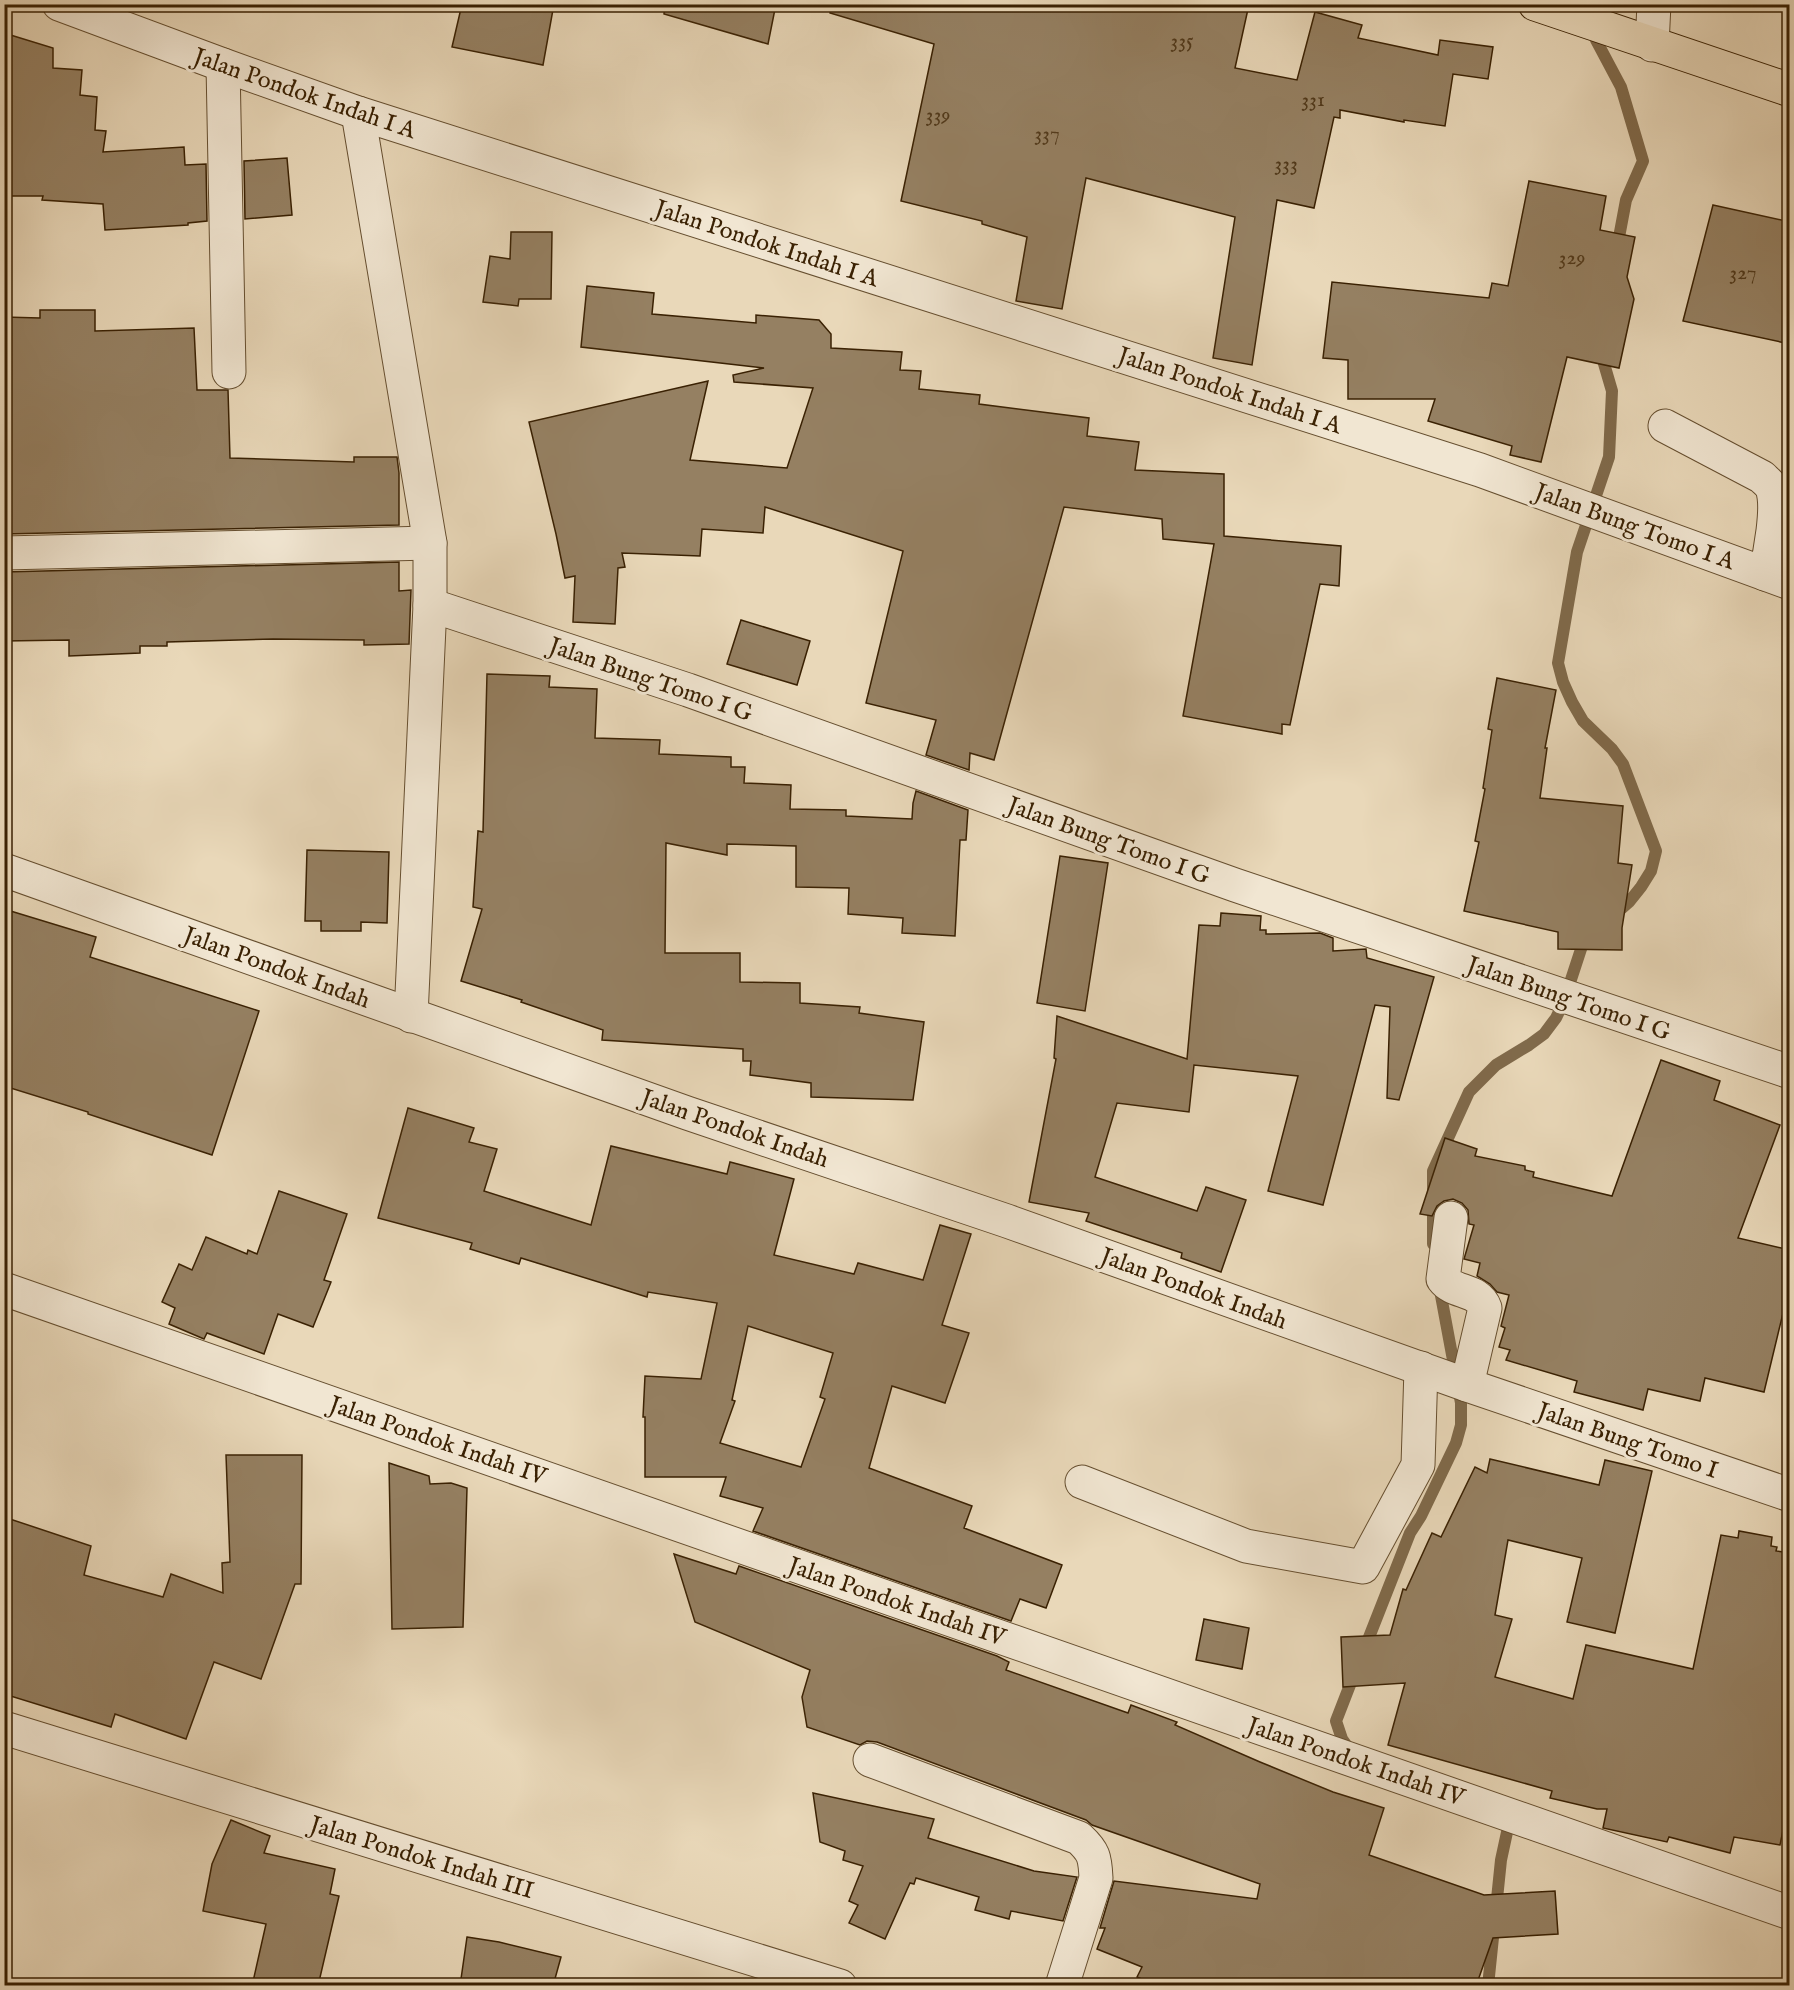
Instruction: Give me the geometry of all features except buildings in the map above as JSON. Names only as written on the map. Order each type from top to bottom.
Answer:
[{"type":"highway","points":[[1535,4],[1790,90]]},
{"type":"street","name":"Jalan Pondok Indah I A","points":[[59,4],[358,112],[1480,470]]},
{"type":"street","points":[[1652,45],[1654,4]]},
{"type":"street","points":[[223,65],[229,372]]},
{"type":"street","points":[[358,112],[430,543],[430,605],[411,1016]]},
{"type":"street","points":[[1665,426],[1762,477],[1772,486],[1772,547],[1777,578]]},
{"type":"street","name":"Jalan Bung Tomo I A","points":[[1480,470],[1777,578]]},
{"type":"street","points":[[4,553],[430,543]]},
{"type":"street","name":"Jalan Bung Tomo I G","points":[[430,605],[688,690],[1235,885],[1790,1072]]},
{"type":"street","name":"Jalan Pondok Indah","points":[[4,870],[411,1016],[687,1113],[1018,1225],[1467,1385]]},
{"type":"street","points":[[1451,1218],[1443,1279],[1450,1286],[1478,1297],[1485,1308],[1467,1385]]},
{"type":"street","name":"Jalan Pondok Indah IV","points":[[4,1289],[1790,1913]]},
{"type":"street","points":[[1082,1482],[1246,1546],[1363,1568],[1418,1465],[1421,1368]]},
{"type":"street","name":"Jalan Bung Tomo I","points":[[1467,1385],[1790,1495]]},
{"type":"street","name":"Jalan Pondok Indah III","points":[[4,1728],[840,1986]]},
{"type":"street","points":[[870,1760],[1079,1838],[1092,1850],[1096,1878],[1062,1986]]},
{"type":"waterway","points":[[1591,4],[1596,40],[1621,87],[1643,161],[1626,200],[1617,248]]},
{"type":"waterway","points":[[1600,350],[1612,391],[1609,457],[1577,552],[1558,663],[1563,682],[1583,721],[1612,749],[1623,764],[1656,851],[1651,871],[1641,887],[1613,916]]},
{"type":"waterway","points":[[1433,1244],[1433,1171],[1469,1092],[1496,1065],[1544,1034],[1556,1018],[1564,1001],[1583,943],[1589,937]]},
{"type":"waterway","points":[[1364,1650],[1410,1533],[1421,1516],[1456,1443],[1461,1425],[1461,1403],[1439,1285]]},
{"type":"waterway","points":[[1351,1752],[1342,1739],[1336,1721],[1355,1672]]},
{"type":"waterway","points":[[1488,1986],[1501,1860],[1509,1823],[1506,1818]]}]
